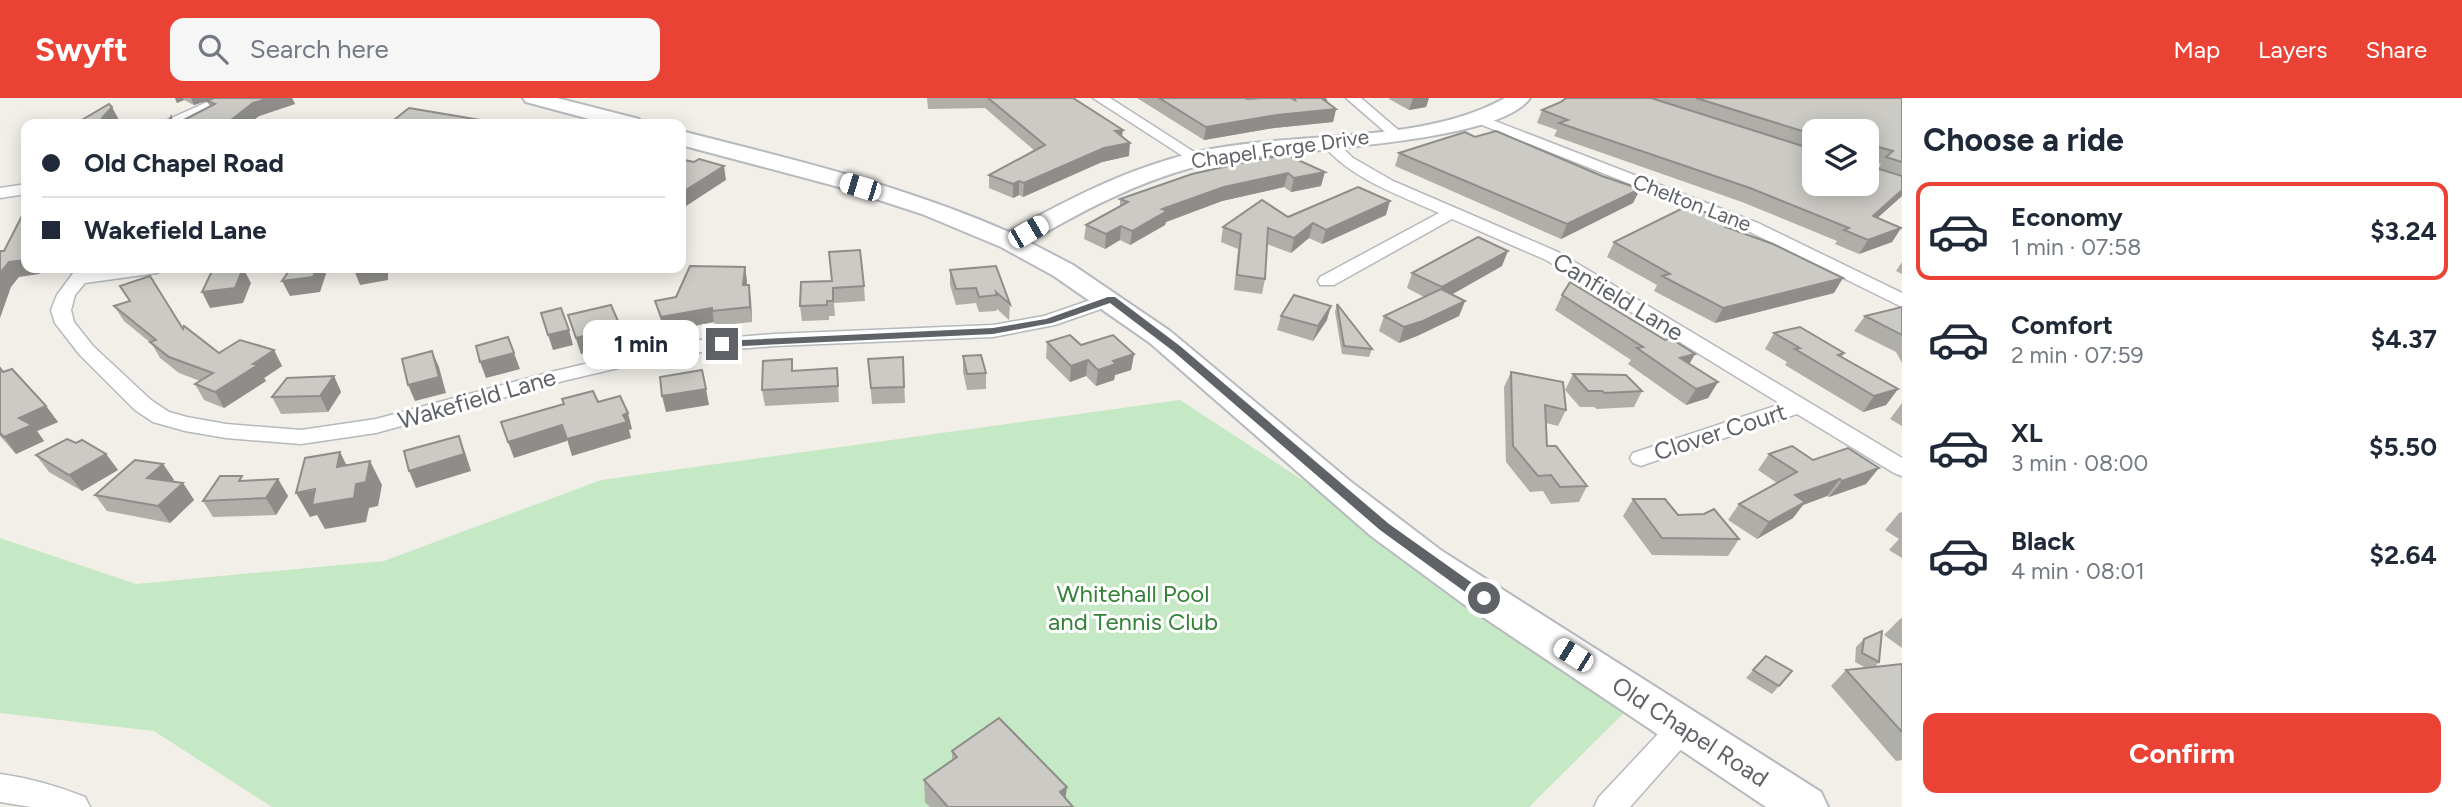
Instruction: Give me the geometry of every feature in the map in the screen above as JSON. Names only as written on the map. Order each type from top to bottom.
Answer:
[{"type":"street","points":[[178,119],[240,98]]},
{"type":"street","points":[[533,98],[612,119]]},
{"type":"street","points":[[1100,98],[1197,159]]},
{"type":"street","points":[[1353,98],[1396,134]]},
{"type":"street","name":"Chapel Forge Drive","points":[[1011,242],[1114,186],[1197,159],[1396,134],[1477,118],[1510,105],[1520,98]]},
{"type":"street","name":"Chelton Lane","points":[[1477,118],[1573,159],[1778,237],[1902,301]]},
{"type":"street","name":"Canfield Lane","points":[[1327,141],[1340,155],[1371,176],[1552,256],[1902,468]]},
{"type":"street","name":"Old Chapel Road","points":[[686,143],[886,194],[953,217],[1011,242],[1111,299],[1164,338],[1338,489],[1412,548],[1805,807]]},
{"type":"street","points":[[0,193],[21,190]]},
{"type":"street","points":[[1327,281],[1451,212]]},
{"type":"street","name":"Wakefield Lane","points":[[82,273],[66,295],[61,310],[65,323],[86,350],[143,405],[162,417],[185,424],[226,431],[301,437],[376,426],[558,376],[678,348],[774,340],[993,331],[1048,321],[1111,299]]},
{"type":"street","name":"Clover Court","points":[[1641,458],[1799,406]]},
{"type":"street","points":[[1610,807],[1682,728]]},
{"type":"street","points":[[0,788],[28,792],[74,807]]},
{"type":"green space","name":"Whitehall Pool and Tennis Club","points":[[1180,400],[1638,699],[1529,807],[272,807],[154,731],[0,713],[0,538],[136,584],[384,561],[601,480]]},
{"type":"building","points":[[214,98],[269,98],[253,103],[232,119],[186,119],[215,104],[207,101]]},
{"type":"building","points":[[988,98],[1073,98],[1123,130],[1115,131],[1130,143],[1104,148],[1024,183],[1019,181],[1013,184],[989,175],[1045,145]]},
{"type":"building","points":[[1159,98],[1325,98],[1324,100],[1336,109],[1277,115],[1206,127]]},
{"type":"building","points":[[1566,98],[1651,98],[1802,146],[1802,196],[1879,196],[1879,169],[1902,176],[1902,190],[1873,216],[1901,228],[1868,240],[1844,230],[1849,228],[1750,188],[1559,123],[1568,120],[1542,110]]},
{"type":"building","points":[[1696,98],[1902,98],[1902,162],[1886,157],[1893,151],[1879,147],[1879,119],[1802,119],[1802,131]]},
{"type":"building","points":[[109,104],[112,107],[101,119],[84,119]]},
{"type":"building","points":[[409,108],[474,119],[395,119]]},
{"type":"building","points":[[1496,131],[1602,176],[1640,189],[1567,224],[1399,153],[1465,132],[1475,137]]},
{"type":"building","points":[[1287,155],[1325,172],[1294,178],[1288,173],[1224,187],[1162,209],[1167,211],[1132,231],[1121,226],[1106,234],[1086,225],[1128,202],[1120,199],[1192,174]]},
{"type":"building","points":[[699,159],[724,166],[686,190],[686,160],[694,162]]},
{"type":"building","points":[[1358,187],[1390,201],[1326,230],[1313,223],[1294,238],[1268,228],[1265,279],[1237,275],[1241,234],[1223,227],[1262,200],[1288,217]]},
{"type":"building","points":[[1687,206],[1735,222],[1726,227],[1773,244],[1843,278],[1723,308],[1662,276],[1670,274],[1614,242]]},
{"type":"building","points":[[21,218],[21,261],[9,262],[0,273],[0,251],[4,251]]},
{"type":"building","points":[[1478,237],[1508,251],[1442,287],[1412,273]]},
{"type":"building","points":[[860,250],[864,286],[833,288],[833,301],[827,301],[827,305],[800,306],[801,282],[832,281],[829,252]]},
{"type":"building","points":[[690,266],[745,267],[743,285],[749,285],[750,307],[712,311],[712,308],[661,317],[655,301],[676,297]]},
{"type":"building","points":[[996,266],[1010,304],[996,292],[997,295],[979,297],[976,288],[956,289],[950,270]]},
{"type":"building","points":[[211,273],[241,273],[235,288],[202,292]]},
{"type":"building","points":[[288,273],[315,273],[313,277],[282,281]]},
{"type":"building","points":[[150,276],[183,329],[184,326],[219,353],[240,340],[274,350],[253,364],[258,365],[215,392],[195,384],[213,373],[169,357],[150,342],[156,340],[114,306],[130,301],[120,286]]},
{"type":"building","points":[[1570,282],[1665,340],[1670,338],[1695,354],[1680,358],[1718,382],[1696,389],[1637,348],[1643,347],[1562,295]]},
{"type":"building","points":[[1441,289],[1465,301],[1404,327],[1384,316]]},
{"type":"building","points":[[1294,295],[1331,306],[1318,326],[1281,316]]},
{"type":"building","points":[[1337,304],[1372,349],[1344,346]]},
{"type":"building","points":[[611,305],[618,321],[600,325],[603,331],[576,338],[568,315]]},
{"type":"building","points":[[1902,307],[1902,335],[1865,316]]},
{"type":"building","points":[[561,308],[569,330],[548,335],[541,313]]},
{"type":"building","points":[[1800,327],[1844,353],[1838,355],[1898,389],[1874,396],[1795,349],[1800,348],[1774,333]]},
{"type":"building","points":[[1070,335],[1081,345],[1113,335],[1134,354],[1113,361],[1116,364],[1098,370],[1088,360],[1071,366],[1047,342]]},
{"type":"building","points":[[508,337],[514,353],[480,362],[476,346]]},
{"type":"building","points":[[432,351],[439,377],[408,385],[402,359]]},
{"type":"building","points":[[981,355],[986,373],[967,374],[963,356]]},
{"type":"building","points":[[903,357],[904,387],[871,388],[868,359]]},
{"type":"building","points":[[792,359],[792,371],[837,368],[838,386],[762,390],[763,361]]},
{"type":"building","points":[[0,368],[3,372],[12,369],[46,406],[19,418],[32,425],[4,437],[0,433]]},
{"type":"building","points":[[702,370],[706,389],[662,396],[660,377]]},
{"type":"building","points":[[1511,372],[1563,382],[1566,410],[1545,405],[1547,446],[1556,446],[1587,486],[1560,487],[1551,475],[1538,476],[1513,446]]},
{"type":"building","points":[[1573,374],[1626,375],[1642,391],[1588,391]]},
{"type":"building","points":[[334,376],[320,396],[272,397],[287,378]]},
{"type":"building","points":[[593,391],[598,402],[620,396],[628,413],[623,415],[627,422],[567,439],[562,425],[508,442],[501,422],[564,404],[562,399]]},
{"type":"building","points":[[459,436],[464,454],[409,471],[404,451]]},
{"type":"building","points":[[67,439],[76,443],[82,440],[106,454],[69,475],[36,455]]},
{"type":"building","points":[[1792,446],[1813,460],[1848,448],[1879,468],[1795,495],[1805,502],[1769,522],[1739,504],[1797,472],[1769,454]]},
{"type":"building","points":[[340,452],[337,467],[370,461],[366,482],[356,484],[354,498],[312,505],[315,489],[296,493],[305,458]]},
{"type":"building","points":[[135,460],[163,464],[147,478],[183,483],[158,506],[95,495]]},
{"type":"building","points":[[220,476],[242,476],[239,481],[278,479],[266,498],[203,501]]},
{"type":"building","points":[[1633,499],[1665,499],[1678,515],[1704,514],[1714,509],[1739,539],[1662,538]]},
{"type":"building","points":[[1882,631],[1879,662],[1862,653],[1864,639]]},
{"type":"building","points":[[1766,656],[1792,671],[1779,686],[1753,670]]},
{"type":"building","points":[[1902,664],[1902,732],[1846,670]]},
{"type":"building","points":[[999,718],[1067,787],[1060,792],[1073,807],[948,807],[924,780],[957,757],[952,751]]},
{"type":"route","points":[[722,344],[993,331],[1048,321],[1111,299],[1177,348],[1384,527],[1484,598]]}]
